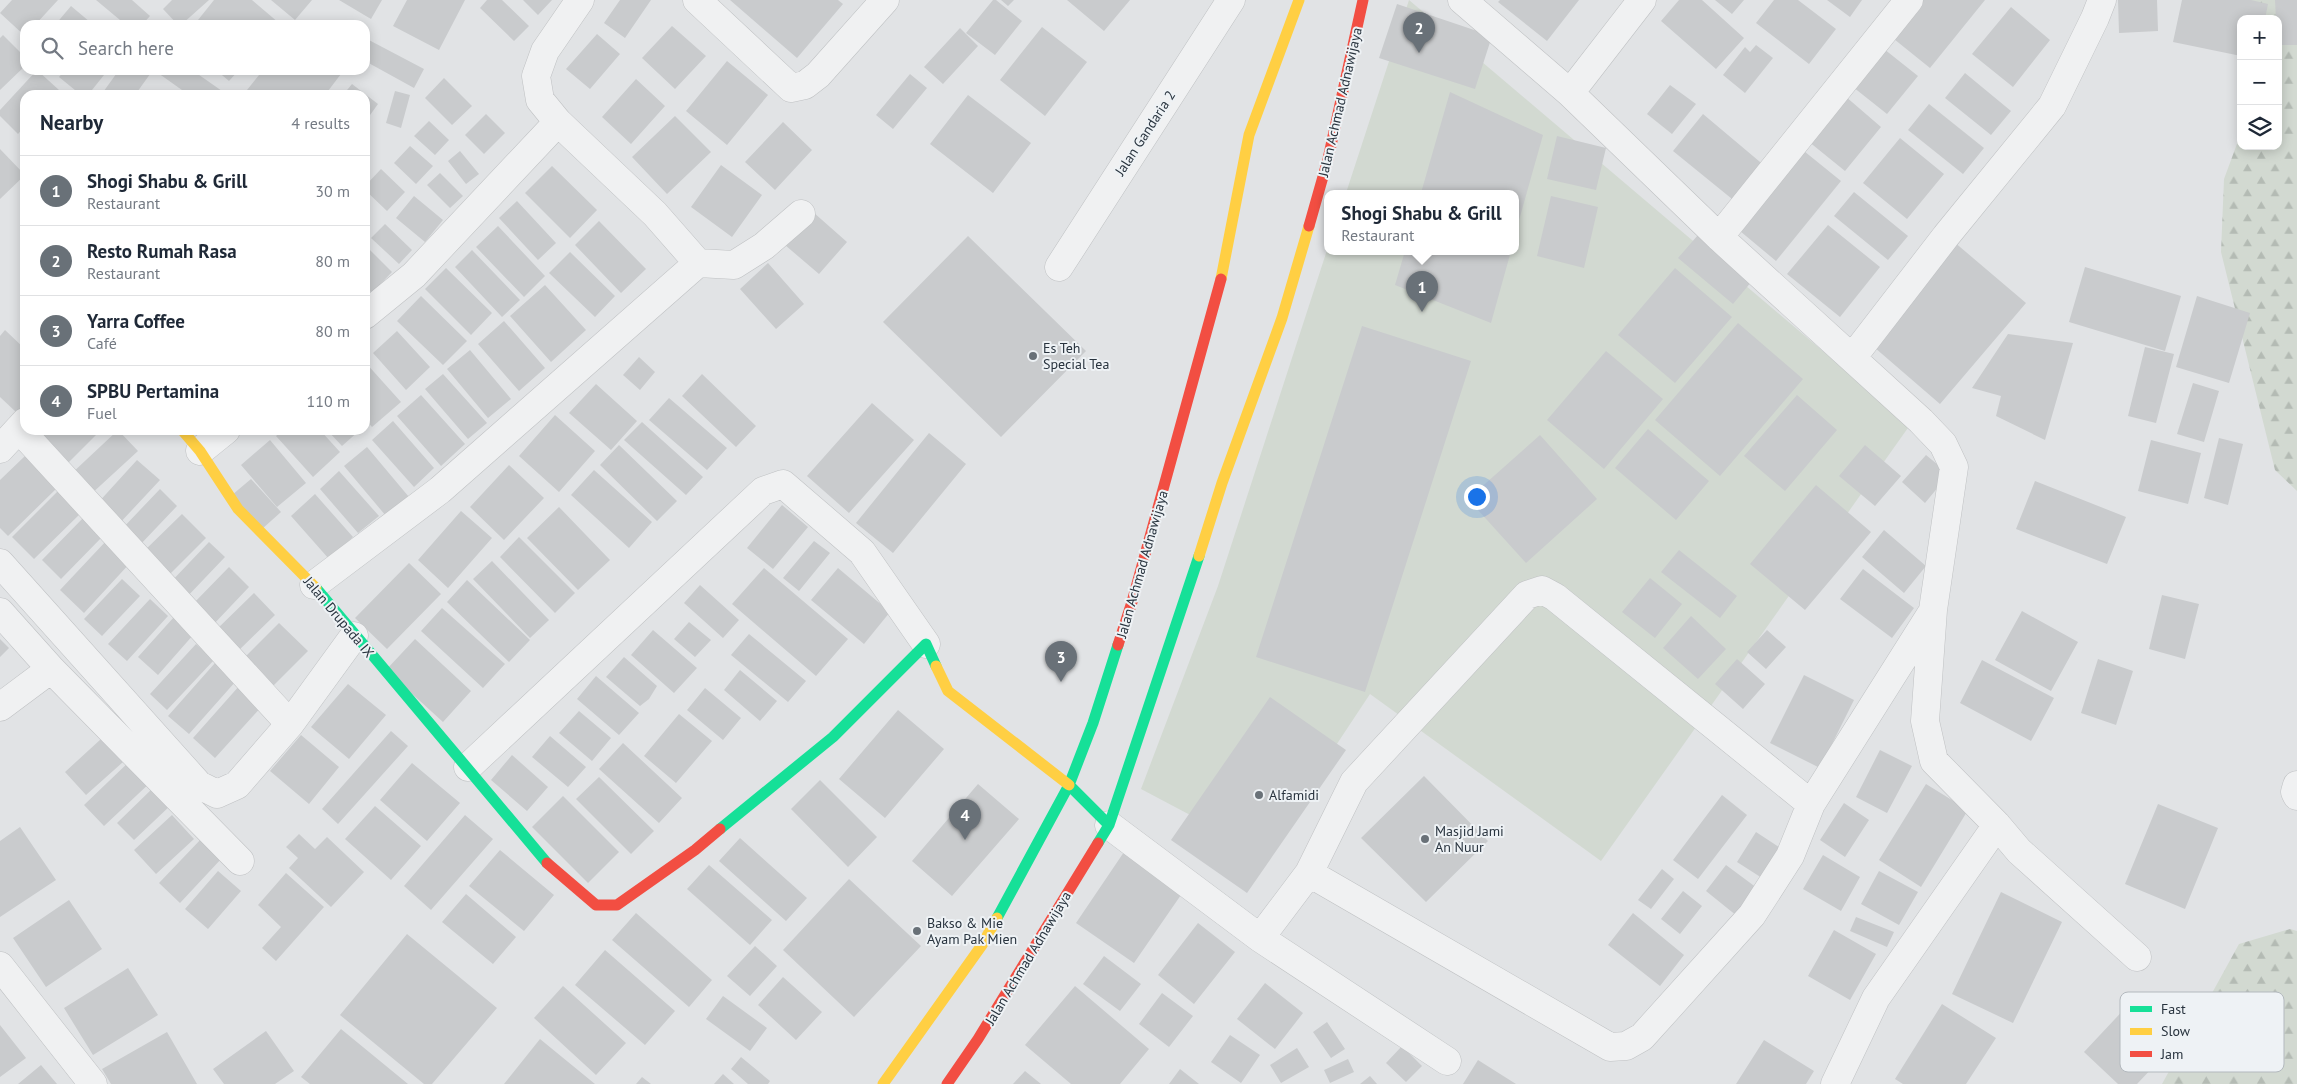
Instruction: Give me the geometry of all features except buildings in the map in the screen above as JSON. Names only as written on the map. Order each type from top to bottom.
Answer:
[{"type":"main road","name":"Jalan Achmad Adnawijaya","points":[[883,1084],[982,946],[1069,785],[1093,723],[1135,592],[1220,282],[1249,135],[1299,0]]},
{"type":"main road","name":"Jalan Achmad Adnawijaya","points":[[947,1084],[978,1039],[1109,824],[1158,682],[1222,483],[1282,318],[1328,158],[1363,0]]},
{"type":"main road","name":"Jalan Drupada IX","points":[[186,435],[200,451],[238,510],[314,585],[354,636],[468,767],[553,870],[596,905],[616,905],[695,850],[833,737],[926,644]]},
{"type":"main road","points":[[926,644],[948,691],[1069,785],[1109,824]]},
{"type":"street","points":[[580,0],[544,51],[536,76],[540,100],[558,122],[655,214],[698,263]]},
{"type":"street","points":[[697,0],[791,88],[805,85],[818,75],[885,0]]},
{"type":"street","name":"Jalan Gandaria 2","points":[[1059,267],[1231,0]]},
{"type":"street","points":[[1462,0],[1570,93],[1719,237],[1922,421],[1943,444],[1954,467],[1933,610],[1925,721],[1934,761],[1997,825],[2019,851],[2137,957]]},
{"type":"street","points":[[1570,93],[1642,0]]},
{"type":"street","points":[[1719,237],[1909,0]]},
{"type":"street","points":[[1852,358],[1946,236],[2052,106],[2102,0]]},
{"type":"street","points":[[370,311],[414,275],[558,122]]},
{"type":"street","points":[[314,585],[440,490],[698,263],[734,265],[764,246],[801,214]]},
{"type":"street","points":[[0,449],[20,428]]},
{"type":"street","points":[[30,435],[290,724]]},
{"type":"street","points":[[200,451],[220,435]]},
{"type":"street","points":[[468,767],[763,491],[783,484],[862,552],[926,644]]},
{"type":"street","points":[[0,564],[199,785],[217,794],[237,785],[290,724],[354,636]]},
{"type":"street","points":[[1260,938],[1309,873],[1354,782],[1527,595],[1542,590],[1555,597],[1811,804]]},
{"type":"street","points":[[1309,873],[1610,1047],[1626,1046],[1642,1037],[1752,915],[1790,856],[1811,804],[1933,610]]},
{"type":"street","points":[[0,612],[50,669],[240,861]]},
{"type":"street","points":[[0,707],[50,669]]},
{"type":"street","points":[[2297,785],[2295,792],[2297,796]]},
{"type":"street","points":[[1109,824],[1260,938],[1447,1061]]},
{"type":"street","points":[[1835,1084],[1876,998],[1997,825]]},
{"type":"street","points":[[0,966],[93,1084]]},
{"type":"green space","points":[[1409,0],[1910,425],[1601,861],[1370,694],[1264,854],[1141,789],[1218,586],[1325,255],[1519,255],[1519,190],[1347,190]]},
{"type":"green space","points":[[2212,0],[2297,0],[2297,491],[2275,470],[2221,252],[2224,179],[2237,144],[2237,150],[2282,150],[2282,15],[2237,16]]},
{"type":"green space","points":[[2290,929],[2297,931],[2297,1084],[2162,1084],[2169,1072],[2284,1072],[2284,992],[2213,992],[2239,944]]},
{"type":"traffic: fast","points":[[1098,843],[1109,825],[1199,556]]},
{"type":"traffic: fast","points":[[316,588],[547,863]]},
{"type":"traffic: fast","points":[[720,829],[833,737],[926,644],[936,666]]},
{"type":"traffic: fast","points":[[997,918],[1069,785],[1093,723],[1118,645]]},
{"type":"traffic: fast","points":[[1069,785],[1109,825]]},
{"type":"traffic: slow","points":[[1221,279],[1249,135],[1299,0]]},
{"type":"traffic: slow","points":[[1199,556],[1222,483],[1282,318],[1309,226]]},
{"type":"traffic: slow","points":[[186,435],[200,451],[238,509],[316,588]]},
{"type":"traffic: slow","points":[[936,666],[948,691],[1069,785]]},
{"type":"traffic: slow","points":[[883,1084],[982,945],[997,918]]},
{"type":"traffic: jam","points":[[1309,226],[1328,159],[1363,0]]},
{"type":"traffic: jam","points":[[1118,645],[1132,602],[1221,279]]},
{"type":"traffic: jam","points":[[547,863],[596,905],[617,905],[695,850],[720,829]]},
{"type":"traffic: jam","points":[[947,1084],[978,1039],[1098,843]]},
{"type":"place","name":"Resto Rumah Rasa","points":[[1419,53]]},
{"type":"place","name":"Shogi Shabu & Grill","points":[[1422,312]]},
{"type":"place","name":"Es Teh Special Tea","points":[[1033,356]]},
{"type":"place","name":"Yarra Coffee","points":[[1061,682]]},
{"type":"place","name":"Alfamidi","points":[[1259,795]]},
{"type":"place","name":"Masjid Jami An Nuur","points":[[1425,839]]},
{"type":"place","name":"SPBU Pertamina","points":[[965,840]]},
{"type":"place","name":"Bakso & Mie Ayam Pak Mien","points":[[917,931]]}]
